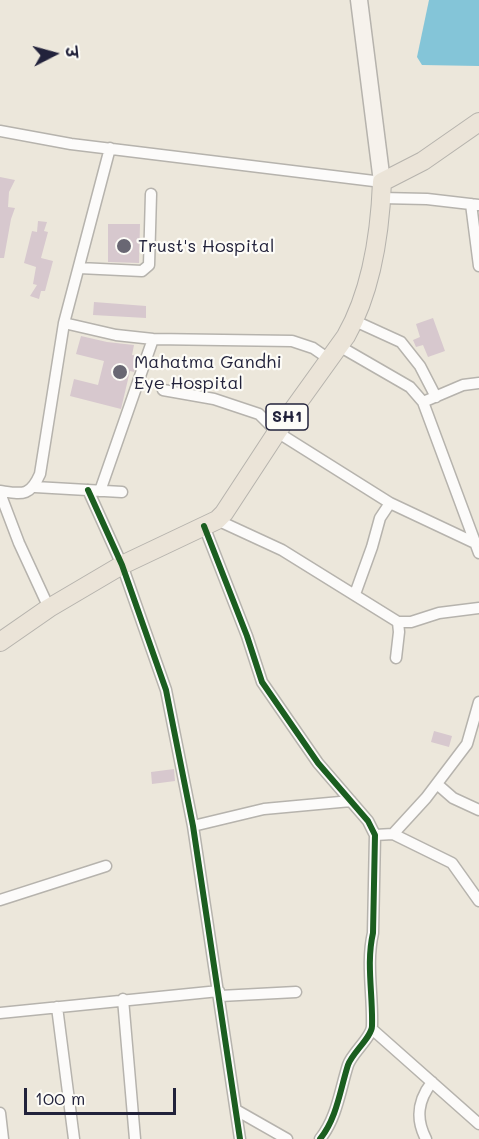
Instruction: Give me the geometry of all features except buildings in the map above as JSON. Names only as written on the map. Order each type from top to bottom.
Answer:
[{"type":"main road","points":[[381,190],[479,122]]},
{"type":"main road","name":"SH1","points":[[0,642],[49,608],[122,565],[210,523],[233,501],[277,432],[355,321],[371,272],[379,227],[381,190]]},
{"type":"street","points":[[359,0],[381,190]]},
{"type":"street","points":[[0,130],[70,144],[110,148],[475,205],[479,266]]},
{"type":"street","points":[[35,487],[40,474],[64,323],[110,148]]},
{"type":"street","points":[[79,268],[142,271],[147,268],[149,265],[151,194]]},
{"type":"street","points":[[355,321],[401,342],[420,366],[436,397]]},
{"type":"street","points":[[64,323],[116,335],[153,339],[292,340],[313,348],[334,352],[410,387],[423,402],[477,548]]},
{"type":"street","points":[[153,339],[94,490],[166,690],[194,826],[240,1139]]},
{"type":"street","points":[[423,402],[463,385],[479,383]]},
{"type":"street","points":[[163,390],[214,399],[259,414],[277,432],[390,503],[477,548]]},
{"type":"street","points":[[49,608],[19,543],[0,492],[23,494],[35,487],[122,492]]},
{"type":"street","points":[[355,594],[380,518],[390,503]]},
{"type":"street","points":[[210,523],[282,550],[398,622],[411,622],[439,613],[479,608]]},
{"type":"street","points":[[210,523],[262,682],[318,763],[368,821],[375,835],[373,933],[369,948],[373,1030],[356,1051],[349,1065],[336,1110],[320,1139]]},
{"type":"street","points":[[396,658],[398,622]]},
{"type":"street","points":[[393,834],[426,798],[467,744],[479,702]]},
{"type":"street","points":[[437,784],[453,798],[479,810]]},
{"type":"street","points":[[194,826],[264,809],[351,801]]},
{"type":"street","points":[[375,835],[393,834],[452,864],[479,901]]},
{"type":"street","points":[[0,900],[106,866]]},
{"type":"street","points":[[0,1013],[123,999],[296,992]]},
{"type":"street","points":[[123,999],[135,1139]]},
{"type":"street","points":[[57,1007],[74,1139]]},
{"type":"street","points":[[373,1030],[479,1124]]},
{"type":"street","points":[[426,1139],[420,1129],[420,1100],[432,1082]]},
{"type":"street","points":[[236,1110],[286,1139]]},
{"type":"street","points":[[0,1113],[3,1139]]},
{"type":"water","points":[[429,0],[479,0],[479,66],[422,65],[417,57]]},
{"type":"cycle path","points":[[88,490],[122,565],[166,690],[193,826],[240,1139]]},
{"type":"cycle path","points":[[204,526],[247,636],[262,682],[318,763],[368,821],[375,835],[373,933],[370,956],[372,1026],[369,1035],[348,1065],[334,1113],[320,1139]]},
{"type":"place","name":"Trust's Hospital","points":[[124,246]]},
{"type":"place","name":"Mahatma Gandhi Eye Hospital","points":[[120,372]]}]
